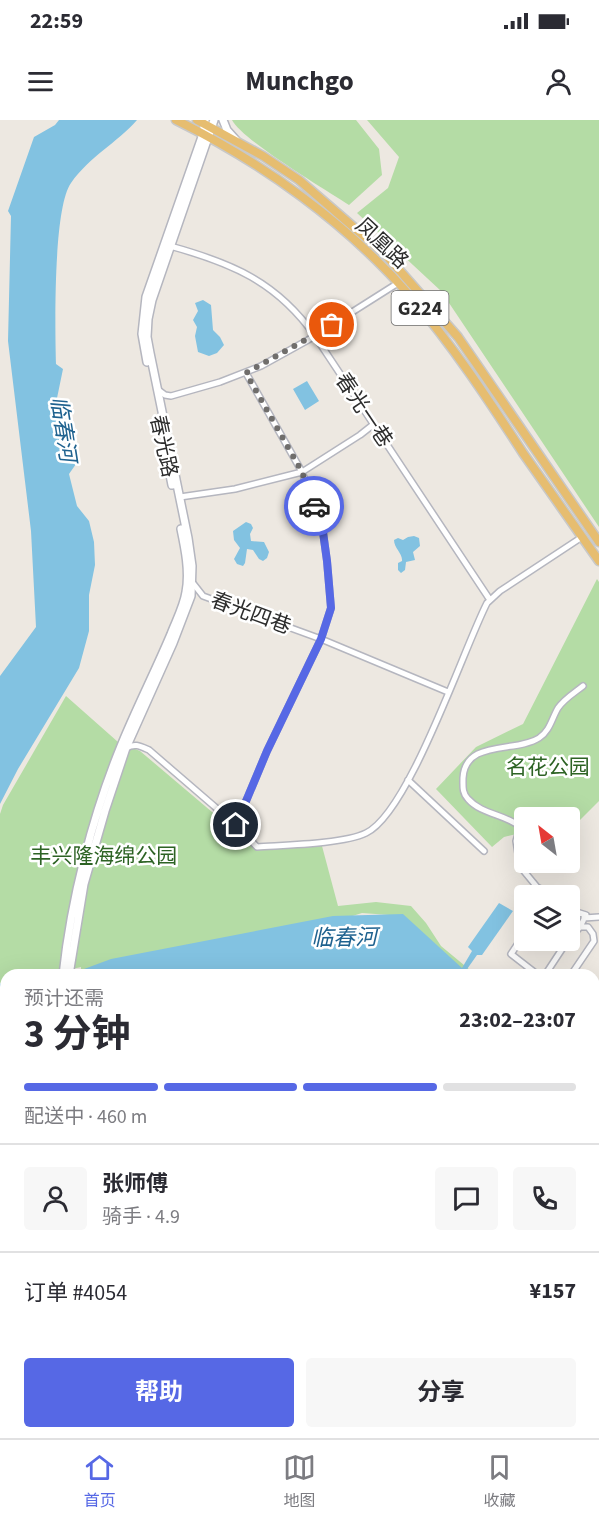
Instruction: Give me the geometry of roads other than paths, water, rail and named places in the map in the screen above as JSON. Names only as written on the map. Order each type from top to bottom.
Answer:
[{"type":"highway","name":"凤凰路","points":[[176,120],[206,126],[299,180],[386,255],[458,337],[599,542]]},
{"type":"highway","name":"凤凰路","points":[[206,126],[248,160],[304,198],[340,228],[398,283],[472,375],[599,561]]},
{"type":"main road","points":[[224,120],[227,129],[237,142]]},
{"type":"main road","name":"春光路","points":[[120,756],[126,748],[187,611],[191,596],[188,538],[147,337],[152,300],[206,126]]},
{"type":"main road","name":"春光路","points":[[120,756],[181,608],[187,584],[183,536],[144,351],[142,326],[146,297],[206,126]]},
{"type":"main road","points":[[65,969],[90,850],[120,756]]},
{"type":"main road","points":[[68,959],[69,969]]},
{"type":"street","name":"春光一巷","points":[[170,246],[224,262],[253,278],[287,303],[305,322],[490,600]]},
{"type":"street","points":[[157,389],[165,396],[171,396],[246,373],[315,336],[398,283]]},
{"type":"street","points":[[236,825],[267,751],[321,639],[331,608],[322,525],[302,472],[246,373]]},
{"type":"street","points":[[180,497],[235,489],[302,472],[374,424]]},
{"type":"street","points":[[126,748],[139,745],[149,750],[236,825],[257,847],[343,838],[369,832],[386,814],[408,780],[481,615],[490,600],[582,537]]},
{"type":"street","name":"春光四巷","points":[[192,582],[203,596],[321,639],[448,692]]},
{"type":"street","points":[[514,822],[483,810],[466,798],[463,788],[464,770],[467,764],[483,751],[528,744],[539,738],[547,731],[563,701],[583,686]]},
{"type":"street","points":[[408,780],[484,851]]},
{"type":"street","points":[[525,873],[535,885]]},
{"type":"street","points":[[575,969],[594,941],[593,934],[588,927],[580,927],[586,915],[580,913]]},
{"type":"street","points":[[584,918],[599,917]]},
{"type":"street","points":[[514,950],[511,954],[530,969]]},
{"type":"street","points":[[549,969],[561,951]]},
{"type":"water","points":[[59,120],[137,120],[78,173],[65,197],[56,270],[56,364],[63,369],[56,403],[64,450],[76,464],[69,474],[77,506],[89,521],[94,542],[95,565],[89,595],[89,631],[79,668],[18,769],[0,804],[0,676],[36,627],[31,531],[8,341],[11,216],[8,211],[34,137],[55,125]]},
{"type":"water","points":[[203,300],[211,305],[213,330],[224,345],[217,353],[209,356],[198,352],[195,336],[197,327],[193,320],[198,311],[195,303]]},
{"type":"water","points":[[307,381],[319,401],[305,410],[293,389]]},
{"type":"water","points":[[246,522],[253,528],[250,534],[251,541],[264,542],[269,552],[263,561],[253,550],[247,549],[243,566],[237,564],[234,559],[240,548],[234,540],[233,531]]},
{"type":"water","points":[[414,536],[419,538],[420,546],[413,552],[415,560],[406,562],[405,570],[401,573],[398,570],[398,563],[402,561],[402,558],[394,540]]},
{"type":"water","name":"临春河","points":[[499,903],[513,911],[482,955],[477,955],[467,969],[84,969],[111,959],[333,916],[403,914],[462,968],[472,951],[468,947]]},
{"type":"park label","name":"名花公园","points":[[548,767]]},
{"type":"park label","name":"丰兴隆海绵公园","points":[[104,856]]}]
